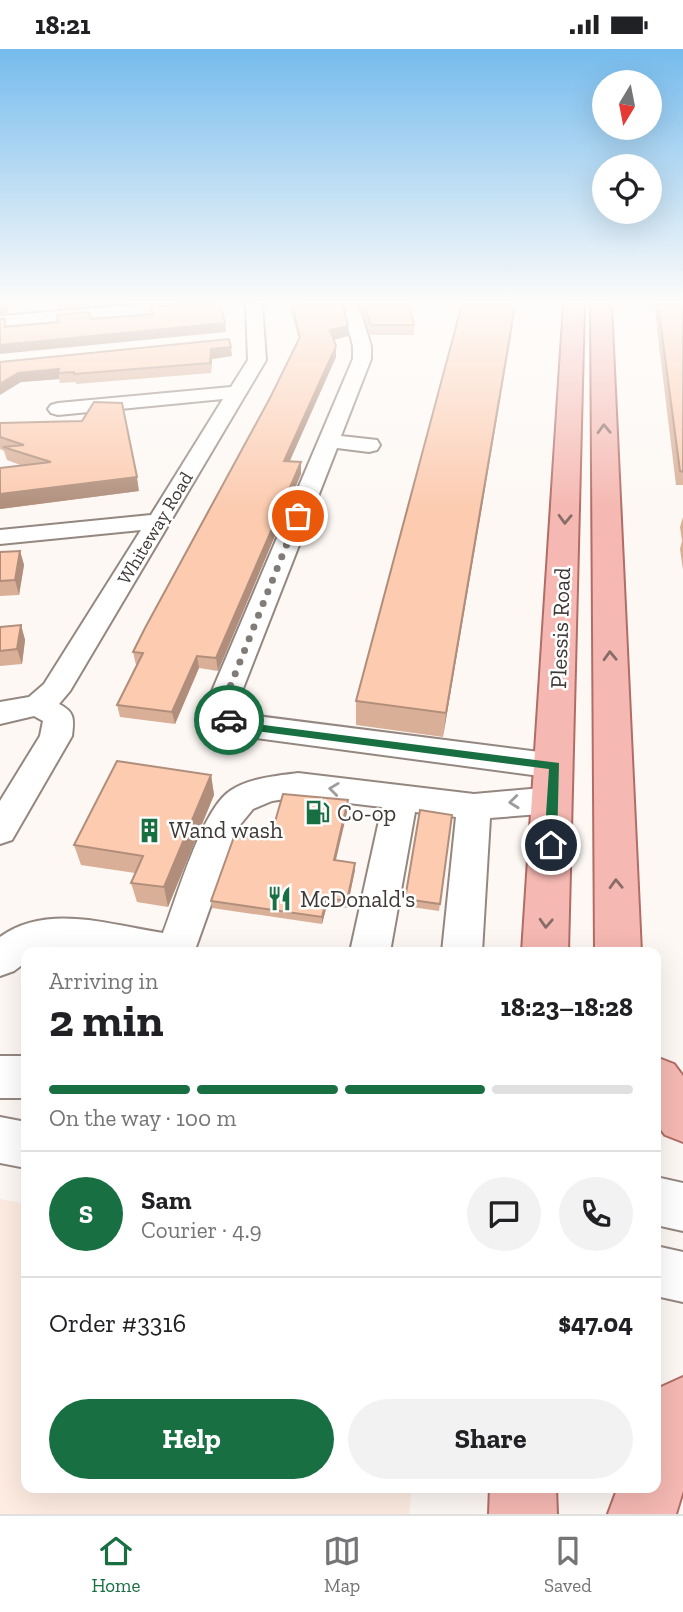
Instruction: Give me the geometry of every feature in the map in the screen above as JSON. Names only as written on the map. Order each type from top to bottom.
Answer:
[{"type":"main road","name":"Plessis Road","points":[[545,947],[571,372]]},
{"type":"main road","name":"Plessis Road","points":[[603,372],[618,947]]},
{"type":"main road","points":[[661,1087],[683,1117]]},
{"type":"main road","points":[[661,1454],[683,1409]]},
{"type":"main road","points":[[523,1493],[523,1514]]},
{"type":"main road","points":[[626,1493],[627,1514]]},
{"type":"main road","points":[[642,1514],[648,1493]]},
{"type":"street","name":"Whiteway Road","points":[[38,705],[55,691],[249,372]]},
{"type":"street","points":[[357,372],[228,691],[222,709],[224,715],[248,726],[554,783]]},
{"type":"street","points":[[58,409],[237,392]]},
{"type":"street","points":[[329,441],[369,445]]},
{"type":"street","points":[[0,537],[159,521]]},
{"type":"street","points":[[0,713],[38,705],[59,717],[56,736],[0,831]]},
{"type":"street","points":[[179,947],[224,820],[241,800],[267,789],[298,785],[474,807],[519,801],[554,783]]},
{"type":"street","points":[[371,947],[401,797]]},
{"type":"street","points":[[462,947],[474,807]]},
{"type":"street","points":[[0,959],[23,942],[58,933],[146,947]]},
{"type":"street","points":[[0,1077],[21,1077]]},
{"type":"street","points":[[0,1140],[21,1144]]},
{"type":"street","points":[[661,1202],[683,1207]]},
{"type":"street","points":[[661,1272],[683,1276]]},
{"type":"shaded area","points":[[0,1199],[21,1203],[21,1493],[411,1493],[409,1514],[0,1514]]},
{"type":"building","points":[[0,372],[24,372],[18,373],[0,384]]},
{"type":"building","points":[[283,372],[324,372],[284,461],[301,462],[216,658],[197,656],[172,712],[117,705],[143,653],[133,652]]},
{"type":"building","points":[[444,372],[504,372],[446,713],[356,701]]},
{"type":"building","points":[[667,372],[683,372],[683,472],[680,471]]},
{"type":"building","points":[[94,402],[122,403],[137,477],[0,494],[0,468],[51,462],[3,447],[24,445],[0,437],[0,423],[82,421]]},
{"type":"building","points":[[20,551],[15,580],[0,581],[0,552]]},
{"type":"building","points":[[21,625],[17,649],[0,651],[0,627]]},
{"type":"building","name":"Wand wash","points":[[117,761],[211,775],[164,887],[131,883],[143,856],[74,845]]},
{"type":"building","points":[[283,794],[348,800],[334,860],[355,863],[347,901],[327,898],[322,917],[211,901],[235,834],[270,839]]},
{"type":"building","points":[[420,810],[452,815],[440,904],[405,899]]},
{"type":"way so far","points":[[229,720],[222,709],[224,702],[298,516]]},
{"type":"place","name":"Co-op","points":[[317,813]]},
{"type":"place","name":"Wand wash","points":[[149,830]]},
{"type":"place","name":"McDonald's","points":[[280,899]]},
{"type":"route","points":[[229,720],[248,726],[555,766],[551,845]]}]
